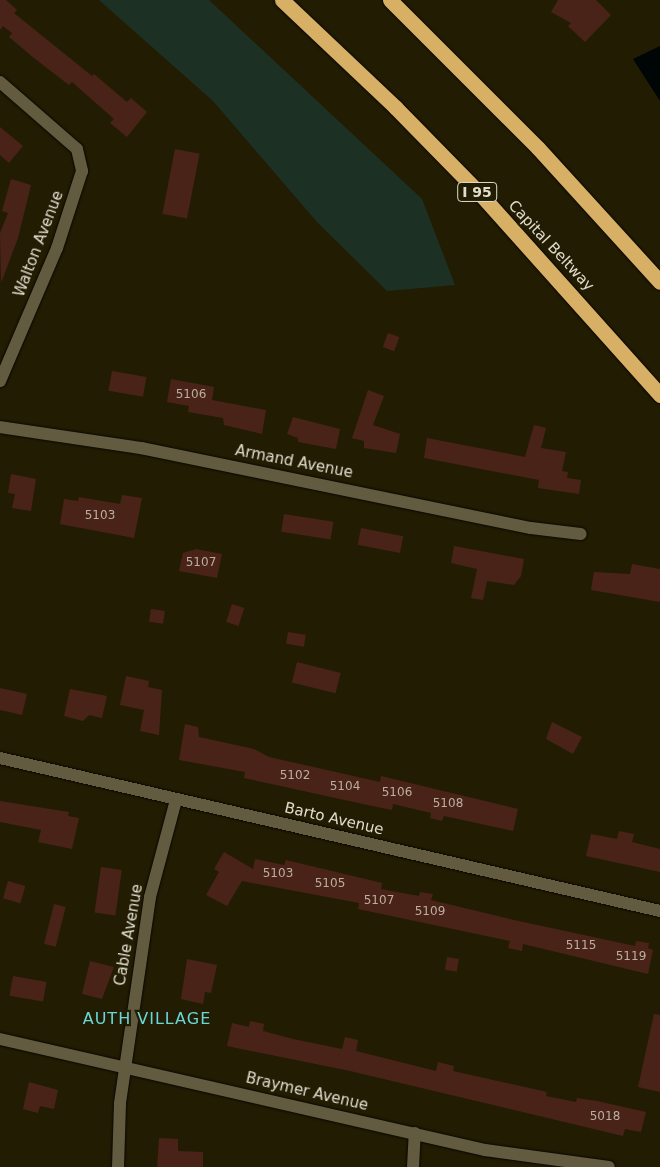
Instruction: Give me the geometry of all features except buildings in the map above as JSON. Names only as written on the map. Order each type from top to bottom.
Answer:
[{"type":"highway","name":"Capital Beltway","points":[[282,0],[395,107],[483,197],[660,395]]},
{"type":"highway","points":[[390,0],[538,148],[660,282]]},
{"type":"street","name":"Walton Avenue","points":[[0,82],[51,124],[77,149],[82,170],[57,248],[0,381]]},
{"type":"street","name":"Armand Avenue","points":[[0,427],[141,448],[531,528],[581,534]]},
{"type":"street","name":"Barto Avenue","points":[[0,758],[660,911]]},
{"type":"street","name":"Cable Avenue","points":[[118,1167],[120,1103],[150,897],[176,800]]},
{"type":"street","name":"Braymer Avenue","points":[[0,1038],[534,1159],[609,1167]]},
{"type":"street","points":[[413,1167],[415,1133]]},
{"type":"green space","points":[[99,0],[209,0],[422,199],[455,285],[387,291],[317,222],[213,101]]},
{"type":"shaded area","points":[[660,46],[660,101],[633,59]]},
{"type":"district","name":"AUTH VILLAGE","points":[[147,1019]]}]
